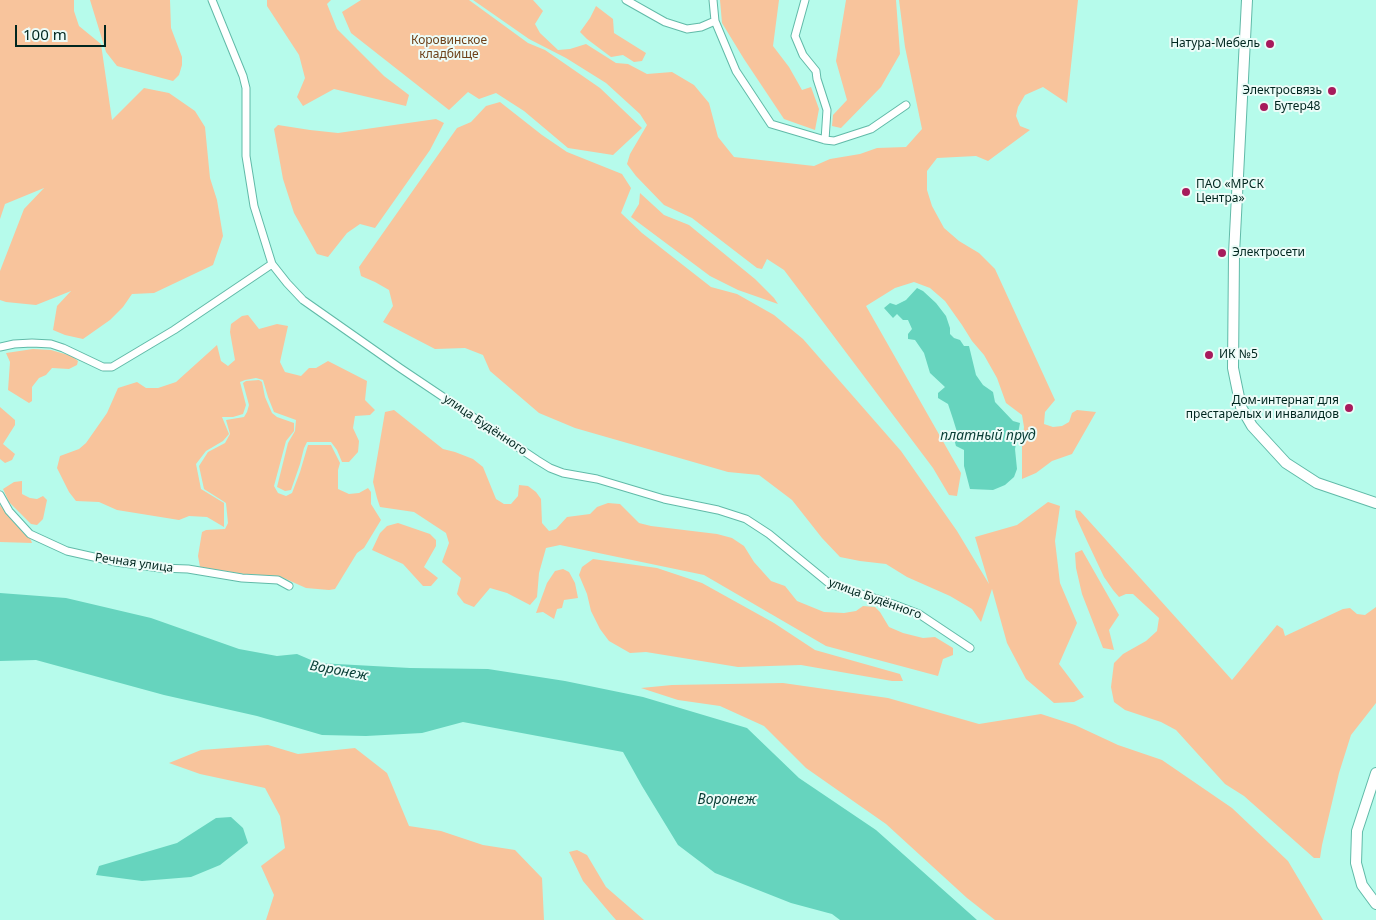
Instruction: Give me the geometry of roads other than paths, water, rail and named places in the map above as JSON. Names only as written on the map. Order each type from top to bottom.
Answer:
[{"type":"main road","points":[[1247,0],[1234,254],[1233,368],[1241,407],[1252,426],[1286,463],[1317,483],[1376,503]]},
{"type":"main road","points":[[1376,773],[1357,831],[1356,863],[1362,885],[1376,904]]},
{"type":"street","name":"улица Будённого","points":[[212,0],[243,76],[246,88],[245,140],[254,206],[272,264],[296,294],[316,310],[537,460],[563,473],[604,481],[672,501],[718,510],[746,519],[769,534],[830,584],[919,614],[970,648]]},
{"type":"street","points":[[626,0],[665,22],[687,29],[701,27],[715,21]]},
{"type":"street","points":[[713,0],[715,21],[736,71],[771,124],[834,141],[871,129],[906,105]]},
{"type":"street","points":[[805,0],[795,36],[803,55],[816,71],[827,110],[825,140]]},
{"type":"street","points":[[0,347],[32,342],[51,344],[102,367],[112,367],[174,330],[272,264]]},
{"type":"street","name":"Речная улица","points":[[0,495],[9,510],[30,534],[67,551],[116,562],[151,567],[188,569],[242,578],[278,580],[289,586]]},
{"type":"water","name":"платный пруд","points":[[917,288],[936,303],[946,316],[950,334],[960,340],[964,346],[969,346],[976,375],[983,385],[993,392],[995,402],[1013,421],[1020,423],[1015,449],[1017,469],[1014,477],[1005,485],[993,490],[970,489],[964,466],[964,450],[956,446],[954,439],[957,432],[948,404],[938,398],[938,393],[945,387],[930,373],[924,353],[915,340],[908,339],[908,334],[912,329],[908,320],[903,320],[897,314],[893,318],[884,308],[890,303],[896,305],[906,300]]},
{"type":"water","name":"Воронеж","points":[[0,593],[66,598],[151,618],[239,649],[277,656],[297,654],[318,663],[410,668],[488,669],[565,681],[643,697],[747,728],[799,778],[876,830],[977,920],[840,920],[832,914],[791,903],[715,873],[678,845],[623,752],[463,722],[422,733],[366,736],[322,735],[257,716],[164,695],[36,660],[0,661]]},
{"type":"water","points":[[231,817],[243,828],[248,843],[220,865],[191,877],[142,881],[96,875],[99,866],[177,843],[216,818]]},
{"type":"place","name":"Натура-Мебель","points":[[1270,44]]},
{"type":"place","name":"Электросвязь","points":[[1332,91]]},
{"type":"place","name":"Бутер48","points":[[1264,107]]},
{"type":"place","name":"ПАО «МРСК Центра»","points":[[1186,192]]},
{"type":"place","name":"Электросети","points":[[1222,253]]},
{"type":"place","name":"ИК №5","points":[[1209,355]]},
{"type":"place","name":"Дом-интернат для престарелых и инвалидов","points":[[1349,408]]},
{"type":"park label","name":"Коровинское кладбище","points":[[449,48]]}]
